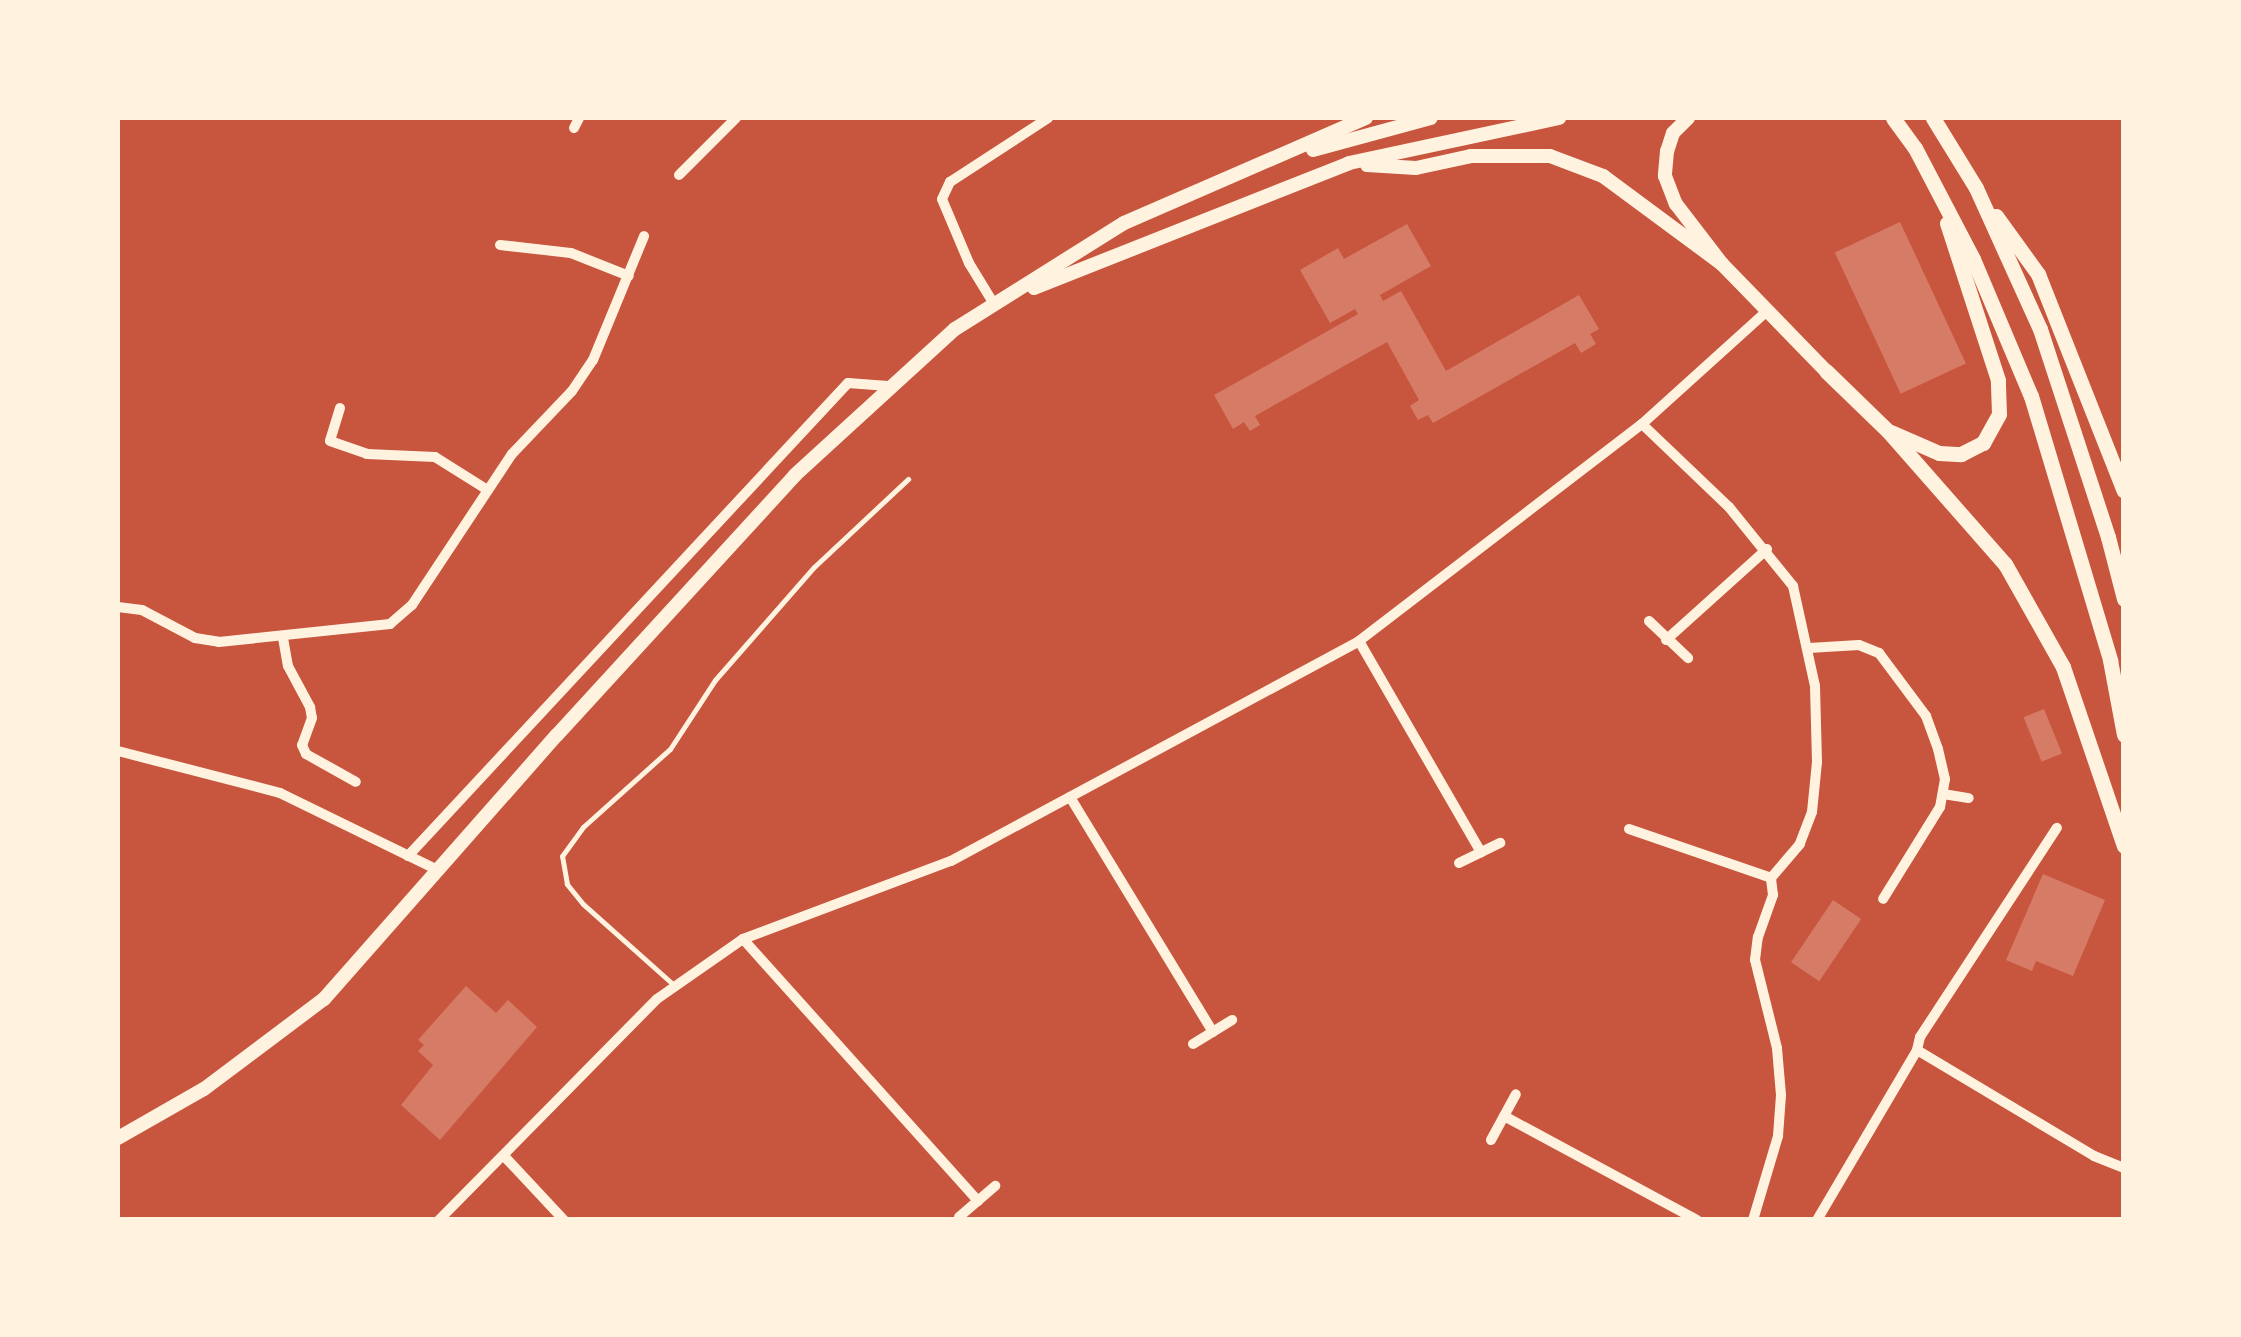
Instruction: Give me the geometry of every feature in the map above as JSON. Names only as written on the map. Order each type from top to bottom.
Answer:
[{"type":"highway","points":[[1893,118],[1973,259],[2031,396],[2110,660],[2124,735]]},
{"type":"highway","points":[[1934,118],[1976,188],[2038,274],[2124,491]]},
{"type":"highway","points":[[1976,188],[2046,345],[2108,537],[2124,600]]},
{"type":"highway","points":[[1888,431],[1940,452],[1961,454],[1983,444],[2000,414],[1998,380],[1942,200]]},
{"type":"highway","points":[[1826,371],[1888,431],[2006,564],[2063,667],[2124,846]]},
{"type":"main road","points":[[118,1138],[204,1089],[324,999],[795,476],[888,386],[955,329],[1124,224],[1366,118]]},
{"type":"main road","points":[[1274,161],[1431,118]]},
{"type":"main road","points":[[994,304],[1349,163],[1559,118]]},
{"type":"main road","points":[[1688,118],[1673,133],[1665,176],[1676,204],[1722,264],[1826,371]]},
{"type":"main road","points":[[1349,163],[1416,168],[1472,156],[1550,156],[1603,176],[1722,264]]},
{"type":"street","points":[[679,175],[736,118]]},
{"type":"street","points":[[994,304],[969,263],[942,199],[950,182],[1048,118]]},
{"type":"street","points":[[119,603],[160,618],[195,638],[218,642],[390,624],[412,605],[512,454],[572,391],[594,360],[644,236]]},
{"type":"street","points":[[500,245],[570,253],[629,276]]},
{"type":"street","points":[[439,1220],[657,998],[743,940],[951,861],[1358,641],[1642,424],[1768,310]]},
{"type":"street","points":[[408,856],[848,383],[888,386]]},
{"type":"street","points":[[340,408],[330,441],[368,454],[434,457],[486,489]]},
{"type":"street","points":[[1642,424],[1766,549],[1792,586],[1809,648],[1817,762],[1812,812],[1800,844],[1772,878],[1773,894],[1758,937],[1755,960],[1776,1048],[1781,1095],[1778,1136],[1753,1220]]},
{"type":"street","points":[[1666,640],[1766,549]]},
{"type":"street","points":[[1649,621],[1688,658]]},
{"type":"street","points":[[283,638],[288,666],[310,707],[312,718],[302,746],[306,754],[356,782]]},
{"type":"street","points":[[1358,641],[1481,852]]},
{"type":"street","points":[[1809,648],[1859,645],[1878,653],[1926,716],[1945,779],[1943,794],[1922,842],[1883,898]]},
{"type":"street","points":[[118,751],[280,794],[438,870]]},
{"type":"street","points":[[1943,794],[1969,798]]},
{"type":"street","points":[[1070,797],[1213,1032]]},
{"type":"street","points":[[1817,1220],[1918,1050],[1920,1037],[2057,828]]},
{"type":"street","points":[[1630,829],[1772,878]]},
{"type":"street","points":[[1459,863],[1500,843]]},
{"type":"street","points":[[743,940],[978,1201]]},
{"type":"street","points":[[1193,1044],[1232,1020]]},
{"type":"street","points":[[1918,1050],[1943,1061],[2094,1156],[2124,1168]]},
{"type":"street","points":[[1491,1140],[1516,1094]]},
{"type":"street","points":[[1504,1116],[1697,1220]]},
{"type":"street","points":[[505,1157],[564,1220]]},
{"type":"street","points":[[959,1217],[995,1186]]},
{"type":"lane","points":[[675,986],[582,904],[567,884],[562,856],[583,827],[670,749],[716,680],[814,568],[908,479]]},
{"type":"building","points":[[1900,222],[1966,363],[1901,394],[1835,252]]},
{"type":"building","points":[[1407,224],[1431,266],[1380,295],[1383,301],[1401,291],[1446,371],[1579,295],[1599,329],[1590,334],[1596,344],[1581,353],[1575,343],[1433,423],[1428,415],[1418,420],[1410,406],[1419,400],[1387,342],[1255,416],[1260,425],[1250,431],[1244,422],[1233,429],[1214,395],[1358,314],[1355,309],[1330,323],[1300,270],[1338,248],[1344,259]]},
{"type":"building","points":[[2044,709],[2062,754],[2042,762],[2024,717]]},
{"type":"building","points":[[2043,874],[2105,900],[2073,976],[2036,961],[2032,971],[2006,960]]},
{"type":"building","points":[[1833,900],[1861,919],[1819,981],[1791,962]]},
{"type":"building","points":[[466,986],[496,1013],[508,1000],[537,1027],[440,1140],[401,1105],[433,1065],[418,1051],[424,1045],[418,1040]]}]
